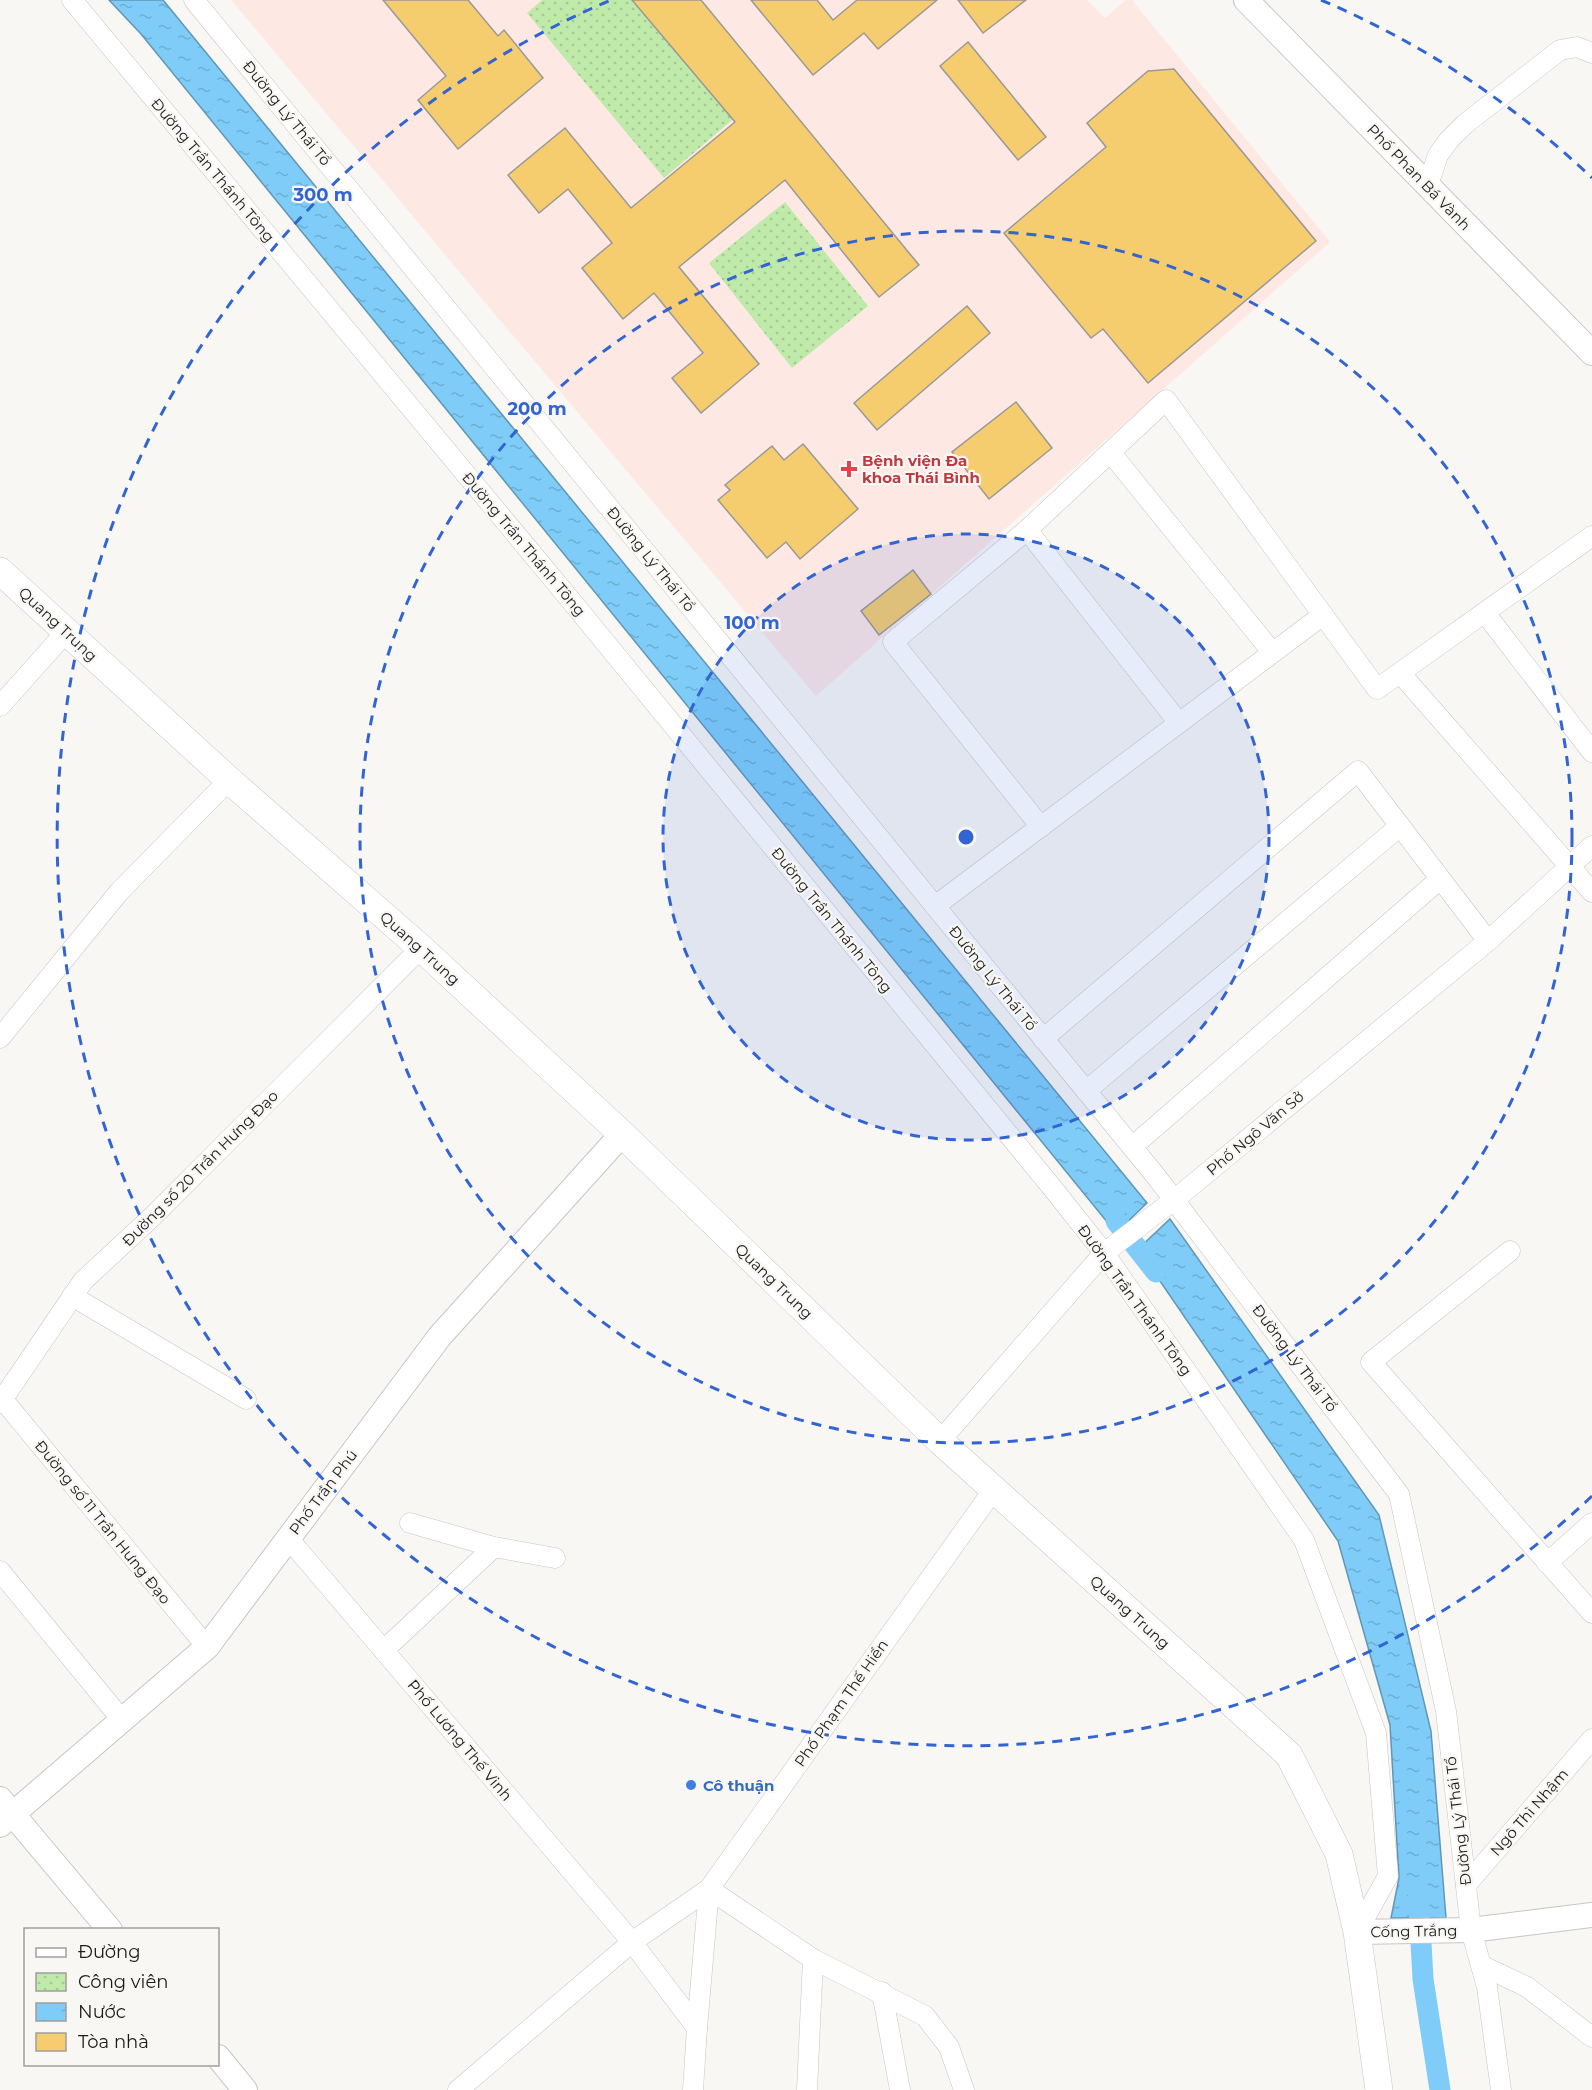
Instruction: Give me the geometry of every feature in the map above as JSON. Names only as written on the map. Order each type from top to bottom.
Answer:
[{"type":"main road","name":"Quang Trung","points":[[0,571],[229,780],[421,948],[622,1134],[940,1441],[1289,1755],[1339,1854],[1357,1932],[1379,2090]]},
{"type":"street","name":"Đường Trần Thánh Tông","points":[[72,0],[1110,1249],[1304,1540],[1376,1733],[1388,1876],[1357,1932]]},
{"type":"street","name":"Đường Lý Thái Tổ","points":[[194,0],[1132,1147],[1399,1494],[1446,1711],[1466,1885],[1460,1930],[1483,1966],[1501,2090]]},
{"type":"street","name":"Phố Phan Bá Vành","points":[[1252,2],[1592,353]]},
{"type":"street","points":[[1428,185],[1441,149],[1465,124],[1560,50],[1577,47],[1592,52]]},
{"type":"street","points":[[1041,827],[893,642],[1028,530],[1166,400],[1377,689],[1592,536]]},
{"type":"street","points":[[1111,453],[1272,652]]},
{"type":"street","points":[[1028,530],[1179,723]]},
{"type":"street","points":[[1485,614],[1592,752]]},
{"type":"street","points":[[935,906],[1323,615]]},
{"type":"street","points":[[0,706],[66,632]]},
{"type":"street","points":[[1401,674],[1592,892]]},
{"type":"street","points":[[1043,1039],[1358,771],[1488,941]]},
{"type":"street","points":[[0,1038],[119,892],[229,780]]},
{"type":"street","points":[[1086,1091],[1400,826]]},
{"type":"street","name":"Phố Ngô Văn Sở","points":[[940,1441],[1110,1249],[1174,1200],[1488,941],[1592,846]]},
{"type":"street","points":[[1132,1147],[1440,879]]},
{"type":"street","name":"Đường số 20 Trần Hưng Đạo","points":[[1,1400],[83,1281],[154,1215],[421,948]]},
{"type":"street","name":"Phố Trần Phú","points":[[4,1813],[122,1720],[207,1647],[440,1336],[622,1134]]},
{"type":"street","points":[[1510,1251],[1371,1362],[1592,1613]]},
{"type":"street","points":[[72,1296],[246,1399]]},
{"type":"street","name":"Đường số 11 Trần Hưng Đạo","points":[[1,1400],[207,1647]]},
{"type":"street","name":"Phố Phạm Thế Hiển","points":[[458,2090],[632,1942],[709,1889],[994,1489]]},
{"type":"street","points":[[410,1523],[494,1547],[555,1558]]},
{"type":"street","points":[[1547,1563],[1592,1523]]},
{"type":"street","name":"Phố Lương Thế Vinh","points":[[288,1538],[632,1942],[697,2028]]},
{"type":"street","points":[[384,1650],[494,1547]]},
{"type":"street","points":[[0,1571],[122,1720]]},
{"type":"street","name":"Ngô Thì Nhậm","points":[[1466,1885],[1592,1739]]},
{"type":"street","points":[[4,1813],[109,1928]]},
{"type":"street","points":[[693,2090],[709,1889],[813,1959],[882,1992],[925,2016],[949,2047],[964,2090]]},
{"type":"street","name":"Cống Trắng","points":[[1357,1932],[1460,1930],[1592,1916]]},
{"type":"street","points":[[807,2090],[813,1959]]},
{"type":"street","points":[[1483,1966],[1527,1987],[1592,2037]]},
{"type":"street","points":[[882,1992],[900,2090]]},
{"type":"street","points":[[219,2058],[245,2090]]},
{"type":"shaded area","name":"Bệnh viện Đa khoa Thái Bình","points":[[231,0],[1087,0],[1105,18],[1126,0],[1132,0],[1330,242],[816,696]]},
{"type":"green space","points":[[542,0],[643,0],[738,115],[664,178],[527,13]]},
{"type":"green space","points":[[785,202],[868,306],[792,368],[709,263]]},
{"type":"water","points":[[109,0],[163,0],[1147,1203],[1116,1233],[141,34]]},
{"type":"water","points":[[1170,1219],[1379,1515],[1431,1731],[1446,1918],[1391,1918],[1399,1878],[1390,1725],[1338,1541],[1138,1249]]},
{"type":"building","points":[[383,0],[468,0],[498,36],[504,30],[543,78],[458,149],[418,100],[446,76]]},
{"type":"building","points":[[632,0],[701,0],[919,265],[879,297],[785,180],[679,267],[759,364],[701,413],[672,378],[703,353],[654,293],[623,319],[582,268],[612,243],[568,189],[539,213],[508,175],[565,128],[631,208],[735,122]]},
{"type":"building","points":[[751,0],[817,0],[833,20],[857,0],[937,0],[878,49],[864,33],[813,75]]},
{"type":"building","points":[[958,0],[1026,0],[983,33]]},
{"type":"building","points":[[968,42],[1046,137],[1018,160],[940,66]]},
{"type":"building","points":[[1174,69],[1316,241],[1148,383],[1103,329],[1091,338],[1004,233],[1106,147],[1087,123],[1148,71]]},
{"type":"building","points":[[967,306],[990,333],[877,430],[854,403]]},
{"type":"building","points":[[1016,402],[1052,448],[989,499],[952,452]]},
{"type":"building","points":[[803,444],[858,509],[800,559],[786,542],[767,558],[718,500],[730,490],[725,485],[772,446],[784,460]]},
{"type":"building","points":[[913,570],[931,594],[879,635],[861,611]]},
{"type":"waterway","points":[[1116,1221],[1156,1272]]},
{"type":"waterway","points":[[1418,1889],[1423,1979],[1440,2090]]},
{"type":"place","name":"Bệnh viện Đa khoa Thái Bình","points":[[849,469]]},
{"type":"place","name":"Cô thuận","points":[[691,1785]]}]
